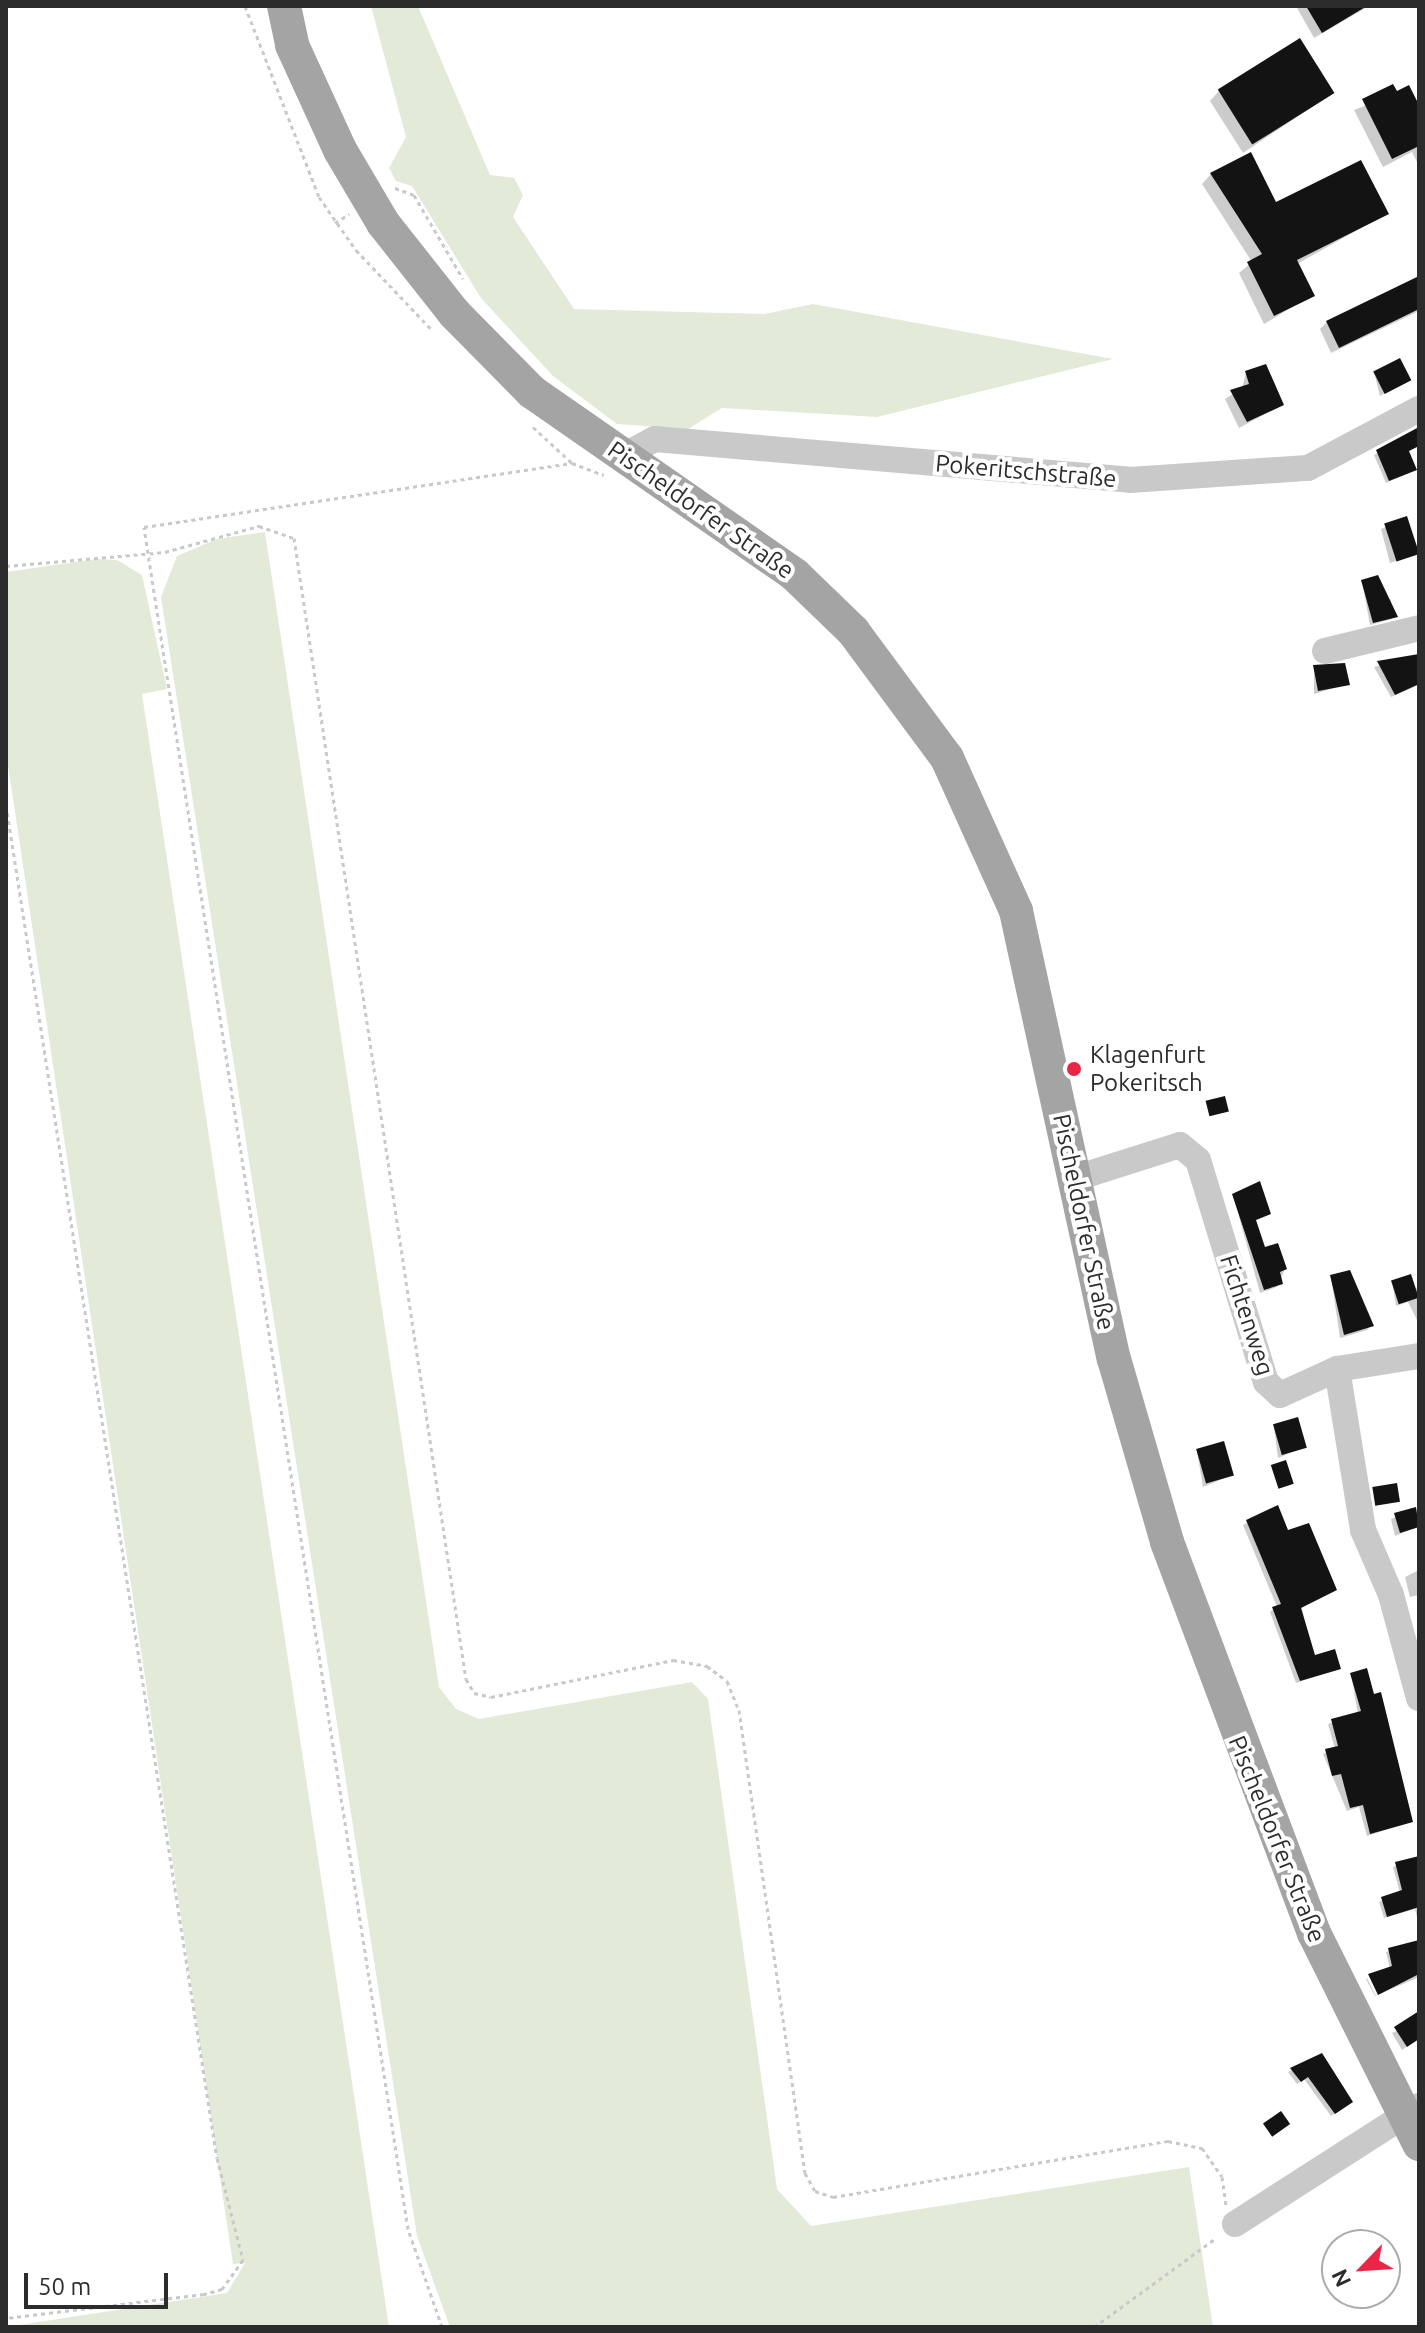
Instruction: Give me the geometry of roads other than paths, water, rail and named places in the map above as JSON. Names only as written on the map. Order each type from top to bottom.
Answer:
[{"type":"main road","name":"Pischeldorfer Straße","points":[[284,6],[315,101],[383,223],[454,313],[532,392],[795,575],[888,672],[947,758],[1016,911],[1114,1359],[1167,1542],[1236,1740],[1314,1933],[1414,2122]]},
{"type":"street","name":"Pokeritschstraße","points":[[623,456],[655,439],[1145,479],[1308,468],[1419,409]]},
{"type":"street","points":[[1325,651],[1419,628]]},
{"type":"street","name":"Fichtenweg","points":[[1073,1179],[1189,1147],[1266,1382],[1280,1395],[1337,1369]]},
{"type":"street","points":[[1419,1356],[1337,1369],[1363,1530],[1414,1659],[1419,1698]]},
{"type":"street","points":[[1232,2226],[1414,2122]]},
{"type":"place","name":"Klagenfurt Pokeritsch","points":[[1074,1069]]}]
